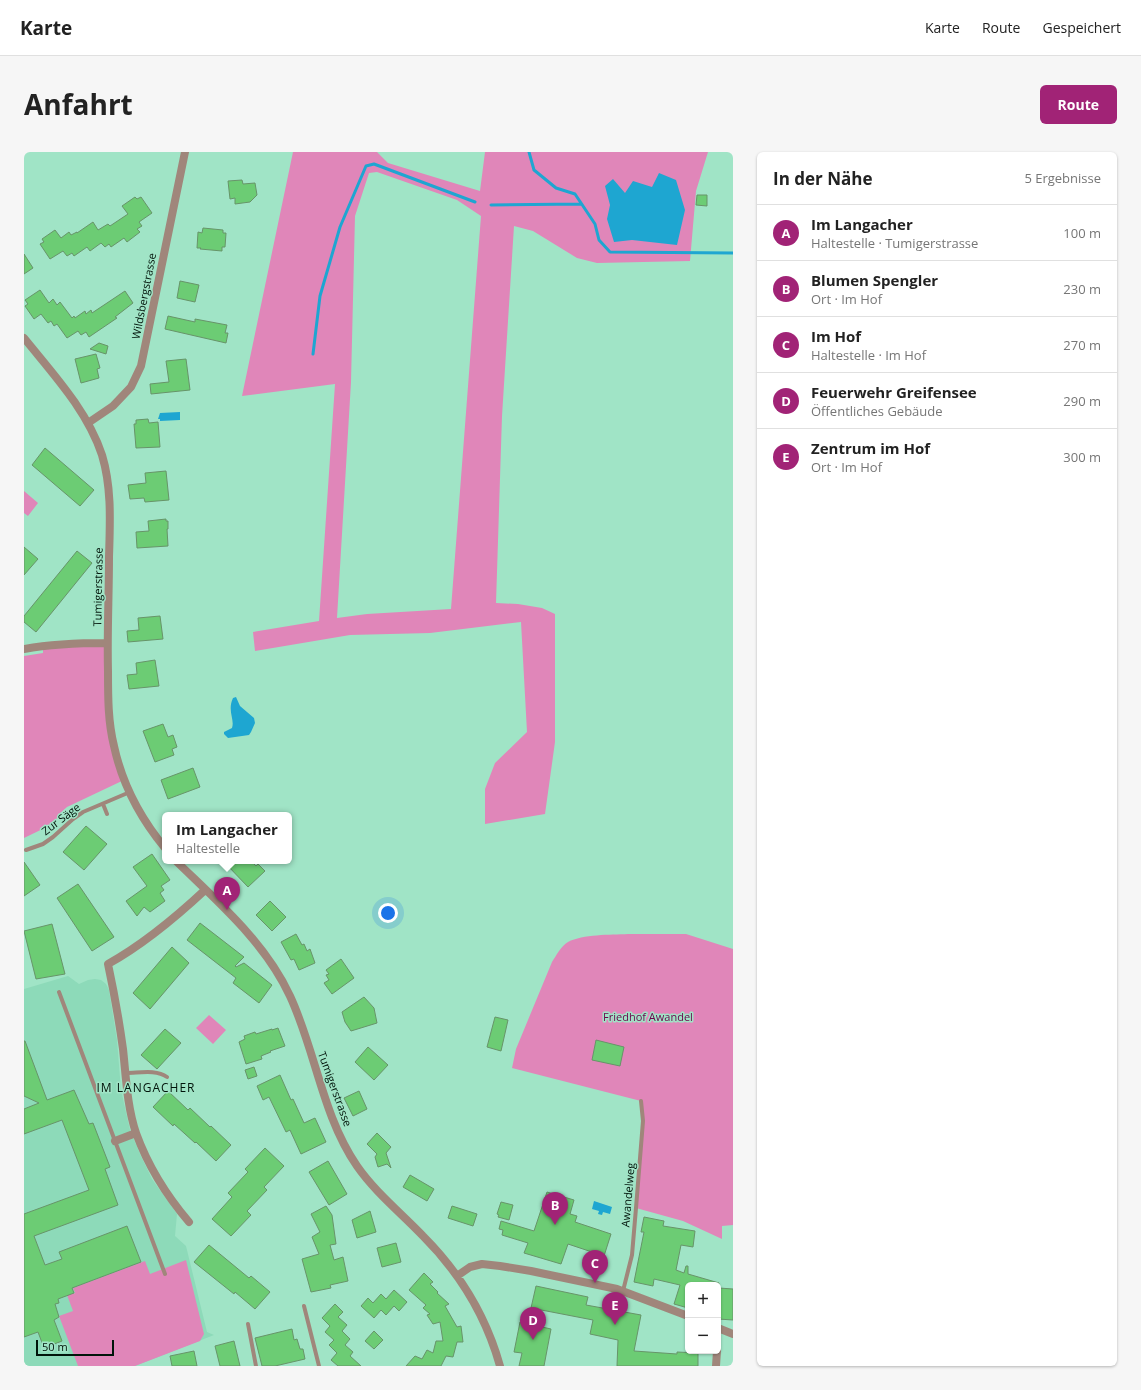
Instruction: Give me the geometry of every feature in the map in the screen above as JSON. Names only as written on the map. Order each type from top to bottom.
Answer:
[{"type":"street","name":"Wildsbergstrasse","points":[[88,422],[113,406],[131,387],[141,366],[185,152]]},
{"type":"street","name":"Tumigerstrasse","points":[[24,338],[70,395],[88,422],[102,456],[108,484],[110,513],[108,710],[114,747],[124,780],[143,817],[162,844]]},
{"type":"street","points":[[24,649],[75,643],[108,643]]},
{"type":"street","name":"Tumigerstrasse","points":[[179,864],[248,933],[269,959],[281,979],[298,1014],[332,1120],[344,1144],[358,1167],[374,1186],[438,1252],[457,1276],[472,1298],[492,1341],[500,1366]]},
{"type":"street","points":[[189,1222],[164,1190],[148,1162],[136,1133],[128,1097],[114,994],[108,964],[127,954],[154,935],[205,890]]},
{"type":"street","points":[[115,1141],[136,1133]]},
{"type":"street","points":[[457,1276],[470,1267],[482,1264],[500,1266],[623,1290],[685,1315]]},
{"type":"street","points":[[721,1329],[733,1334]]},
{"type":"street","points":[[716,1366],[717,1354]]},
{"type":"lane","name":"Zur Säge","points":[[26,850],[43,844],[83,812],[130,792]]},
{"type":"lane","points":[[103,804],[107,814]]},
{"type":"lane","points":[[59,992],[164,1274]]},
{"type":"lane","points":[[126,1074],[164,1072],[167,1077]]},
{"type":"lane","name":"Awandelweg","points":[[623,1290],[632,1254],[643,1121],[641,1101]]},
{"type":"lane","points":[[304,1306],[319,1366]]},
{"type":"lane","points":[[248,1324],[256,1366]]},
{"type":"shaded area","points":[[68,976],[79,984],[88,980],[101,980],[106,984],[109,990],[117,1040],[121,1090],[130,1130],[152,1179],[177,1214],[175,1236],[186,1246],[207,1332],[214,1335],[135,1366],[24,1366],[24,989]]},
{"type":"green space","points":[[293,152],[377,152],[388,163],[480,191],[485,152],[708,152],[696,191],[690,261],[597,263],[577,258],[533,231],[514,226],[502,416],[496,603],[518,604],[542,608],[555,614],[555,742],[545,814],[485,824],[485,789],[495,763],[527,732],[521,622],[430,633],[350,635],[255,651],[253,632],[319,621],[335,384],[242,396]],"holes":[[[377,172],[457,200],[481,216],[451,609],[367,614],[337,618],[351,382],[355,216],[369,173]]]},
{"type":"green space","points":[[24,491],[38,503],[28,516],[24,513]]},
{"type":"green space","points":[[107,643],[108,711],[124,780],[67,807],[58,815],[55,823],[24,838],[24,656],[43,653],[43,646]]},
{"type":"green space","name":"Friedhof Awandel","points":[[686,934],[733,949],[733,1225],[722,1226],[722,1239],[683,1221],[636,1208],[643,1121],[641,1101],[512,1068],[516,1049],[552,962],[563,946],[574,939],[597,935]]},
{"type":"green space","points":[[209,1015],[226,1030],[213,1044],[196,1028]]},
{"type":"green space","points":[[186,1260],[204,1334],[200,1341],[135,1366],[78,1366],[59,1316],[73,1311],[67,1295],[75,1293],[73,1288],[145,1261],[150,1274]]},
{"type":"water","points":[[659,173],[676,180],[685,210],[677,245],[632,240],[614,242],[607,219],[610,205],[605,186],[613,179],[625,193],[633,181],[652,187]]},
{"type":"water","points":[[180,412],[180,420],[160,421],[160,419],[158,419],[160,413]]},
{"type":"water","points":[[236,697],[240,706],[254,718],[255,723],[249,735],[228,738],[224,732],[232,728],[233,721],[231,703],[233,698]]},
{"type":"water","points":[[594,1201],[612,1207],[610,1214],[603,1212],[602,1215],[598,1214],[599,1211],[592,1209]]},
{"type":"building","points":[[242,180],[243,184],[255,183],[257,195],[250,202],[235,204],[235,198],[230,199],[228,181]]},
{"type":"building","points":[[697,195],[707,195],[707,206],[696,205]]},
{"type":"building","points":[[135,197],[137,199],[141,197],[152,213],[139,222],[142,226],[137,229],[140,232],[127,242],[124,238],[111,247],[109,244],[105,247],[101,243],[90,251],[87,247],[74,256],[72,253],[67,256],[63,251],[50,259],[40,244],[44,242],[42,239],[55,230],[61,238],[69,232],[71,235],[77,233],[93,222],[98,230],[108,224],[110,226],[128,214],[122,206]]},
{"type":"building","points":[[203,228],[223,230],[223,233],[226,233],[225,247],[222,247],[222,251],[197,248],[198,232],[202,233]]},
{"type":"building","points":[[24,254],[33,268],[24,274]]},
{"type":"building","points":[[180,281],[199,285],[195,302],[177,298]]},
{"type":"building","points":[[40,290],[49,303],[53,299],[57,305],[60,302],[72,318],[74,316],[75,318],[85,311],[86,314],[91,310],[92,313],[125,291],[133,303],[115,317],[117,318],[89,337],[86,332],[81,335],[78,331],[67,338],[57,324],[54,326],[51,321],[48,323],[41,314],[34,319],[25,306],[28,304],[25,300]]},
{"type":"building","points":[[168,316],[195,322],[195,319],[227,325],[225,333],[228,333],[226,343],[165,329]]},
{"type":"building","points":[[99,343],[108,346],[106,354],[90,349]]},
{"type":"building","points":[[96,354],[100,368],[97,369],[99,378],[81,383],[75,359]]},
{"type":"building","points":[[186,359],[190,390],[151,394],[150,384],[169,382],[166,361]]},
{"type":"building","points":[[148,419],[149,423],[158,422],[160,447],[136,448],[134,424],[136,424],[136,420]]},
{"type":"building","points":[[45,448],[94,490],[80,506],[32,465]]},
{"type":"building","points":[[166,471],[169,500],[145,502],[144,498],[130,499],[128,485],[146,483],[145,473]]},
{"type":"building","points":[[166,519],[166,521],[168,521],[168,546],[137,548],[136,532],[149,531],[148,521]]},
{"type":"building","points":[[24,547],[38,559],[24,575]]},
{"type":"building","points":[[77,551],[92,563],[36,632],[24,622],[24,616]]},
{"type":"building","points":[[160,616],[163,639],[128,642],[127,631],[139,630],[138,618]]},
{"type":"building","points":[[155,660],[159,686],[129,689],[127,675],[137,674],[136,663]]},
{"type":"building","points":[[163,724],[168,737],[173,735],[177,747],[172,749],[174,755],[155,762],[143,731]]},
{"type":"building","points":[[193,768],[200,787],[168,799],[161,780]]},
{"type":"building","points":[[86,826],[107,844],[84,870],[63,852]]},
{"type":"building","points":[[152,854],[170,880],[161,886],[164,890],[160,893],[165,901],[150,912],[144,907],[137,916],[126,901],[147,886],[133,867]]},
{"type":"building","points":[[24,862],[40,885],[24,896]]},
{"type":"building","points":[[254,864],[256,866],[258,864],[265,871],[248,887],[227,865]]},
{"type":"building","points":[[78,884],[114,937],[92,951],[57,898]]},
{"type":"building","points":[[270,901],[286,917],[272,931],[256,915]]},
{"type":"building","points":[[200,923],[244,957],[235,966],[236,967],[244,963],[272,985],[259,1003],[233,983],[236,978],[187,940]]},
{"type":"building","points":[[52,924],[65,974],[36,979],[24,931]]},
{"type":"building","points":[[296,934],[302,945],[304,944],[307,951],[310,949],[315,963],[299,970],[294,959],[291,960],[281,942]]},
{"type":"building","points":[[172,947],[189,963],[150,1009],[133,993]]},
{"type":"building","points":[[341,959],[354,978],[332,994],[324,983],[329,980],[326,975],[329,974],[326,970]]},
{"type":"building","points":[[364,997],[374,1008],[377,1023],[351,1031],[345,1022],[342,1012]]},
{"type":"building","points":[[495,1017],[508,1020],[501,1051],[487,1047]]},
{"type":"building","points":[[278,1028],[285,1046],[261,1056],[262,1059],[246,1064],[239,1042],[245,1039],[244,1036],[255,1032],[256,1034]]},
{"type":"building","points":[[165,1029],[181,1043],[157,1069],[141,1055]]},
{"type":"building","points":[[596,1040],[624,1047],[620,1066],[592,1060]]},
{"type":"building","points":[[24,1041],[47,1100],[74,1090],[89,1124],[93,1123],[110,1167],[105,1169],[118,1205],[34,1236],[45,1265],[62,1259],[59,1252],[127,1226],[141,1262],[72,1288],[74,1293],[58,1299],[59,1303],[55,1304],[59,1317],[54,1320],[62,1341],[44,1348],[38,1332],[24,1337],[24,1214],[89,1190],[62,1120],[24,1134],[24,1109],[39,1103],[24,1096]]},
{"type":"building","points":[[368,1047],[388,1065],[374,1080],[355,1062]]},
{"type":"building","points":[[254,1067],[257,1076],[248,1079],[245,1070]]},
{"type":"building","points":[[280,1075],[291,1100],[293,1099],[304,1123],[315,1118],[326,1142],[301,1154],[290,1130],[286,1132],[269,1097],[263,1100],[257,1086]]},
{"type":"building","points":[[168,1091],[188,1110],[190,1108],[210,1127],[211,1126],[231,1145],[216,1161],[174,1124],[173,1126],[153,1107]]},
{"type":"building","points":[[359,1091],[367,1109],[353,1116],[344,1098]]},
{"type":"building","points":[[377,1133],[391,1147],[386,1153],[391,1168],[387,1164],[378,1167],[375,1157],[377,1154],[367,1144]]},
{"type":"building","points":[[265,1148],[284,1166],[264,1187],[267,1190],[247,1211],[251,1215],[231,1236],[212,1219],[232,1197],[228,1193],[248,1172],[245,1169]]},
{"type":"building","points":[[328,1161],[347,1194],[329,1205],[309,1172]]},
{"type":"building","points":[[410,1175],[434,1189],[427,1201],[403,1187]]},
{"type":"building","points":[[547,1192],[574,1200],[570,1214],[577,1216],[575,1222],[611,1234],[604,1256],[568,1244],[561,1264],[524,1253],[528,1243],[502,1235],[503,1230],[499,1229],[501,1221],[534,1231]]},
{"type":"building","points":[[501,1202],[513,1205],[509,1220],[498,1217],[499,1215],[497,1214]]},
{"type":"building","points":[[326,1206],[332,1215],[336,1244],[330,1245],[334,1260],[343,1257],[348,1281],[330,1285],[331,1288],[311,1292],[302,1259],[319,1254],[312,1237],[320,1232],[311,1214]]},
{"type":"building","points":[[452,1206],[477,1214],[473,1226],[448,1218]]},
{"type":"building","points":[[370,1211],[376,1232],[357,1238],[352,1220]]},
{"type":"building","points":[[644,1217],[664,1221],[663,1226],[695,1231],[693,1247],[681,1245],[676,1270],[684,1273],[686,1266],[688,1266],[688,1274],[716,1282],[685,1282],[685,1307],[674,1304],[680,1285],[654,1279],[653,1286],[634,1282],[644,1232],[641,1232]]},
{"type":"building","points":[[396,1243],[401,1262],[382,1267],[377,1248]]},
{"type":"building","points":[[209,1245],[249,1278],[251,1276],[270,1292],[255,1309],[235,1292],[234,1294],[194,1262]]},
{"type":"building","points":[[424,1273],[433,1282],[430,1284],[438,1292],[437,1293],[449,1304],[445,1306],[457,1327],[461,1326],[463,1342],[457,1342],[453,1357],[446,1356],[441,1366],[406,1366],[415,1356],[422,1359],[427,1350],[433,1353],[436,1341],[443,1341],[440,1322],[433,1324],[427,1315],[430,1314],[423,1308],[426,1305],[409,1290]]},
{"type":"building","points":[[536,1286],[588,1297],[586,1305],[641,1315],[634,1351],[698,1354],[698,1366],[617,1366],[618,1340],[590,1334],[593,1320],[531,1308]]},
{"type":"building","points":[[721,1288],[733,1289],[733,1320],[721,1319]]},
{"type":"building","points":[[394,1290],[407,1302],[399,1311],[394,1306],[386,1315],[381,1310],[374,1318],[361,1306],[368,1298],[373,1303],[381,1294],[386,1299]]},
{"type":"building","points":[[335,1304],[343,1312],[338,1317],[347,1325],[342,1331],[350,1339],[345,1345],[353,1352],[350,1356],[361,1366],[338,1366],[331,1360],[337,1353],[329,1345],[334,1340],[325,1332],[330,1326],[322,1318]]},
{"type":"building","points":[[520,1322],[551,1329],[544,1366],[519,1366],[522,1353],[514,1352]]},
{"type":"building","points":[[292,1329],[294,1340],[297,1339],[300,1349],[303,1349],[305,1359],[275,1366],[262,1366],[255,1338]]},
{"type":"building","points":[[374,1331],[383,1340],[374,1349],[365,1341]]},
{"type":"building","points":[[234,1341],[240,1366],[220,1366],[215,1346]]},
{"type":"building","points":[[194,1351],[197,1366],[172,1366],[170,1356]]},
{"type":"waterway","points":[[529,152],[534,170],[556,188],[575,194],[595,224],[599,240],[610,252],[733,253]]},
{"type":"waterway","points":[[313,354],[320,296],[340,227],[366,166],[374,164],[475,202]]},
{"type":"waterway","points":[[491,205],[581,204]]},
{"type":"place","name":"Im Langacher","points":[[227,910]]},
{"type":"place","name":"Blumen Spengler","points":[[555,1225]]},
{"type":"place","name":"Im Hof","points":[[595,1283]]},
{"type":"place","name":"Zentrum im Hof","points":[[615,1325]]},
{"type":"place","name":"Feuerwehr Greifensee","points":[[533,1340]]},
{"type":"district","name":"IM LANGACHER","points":[[146,1088]]}]
